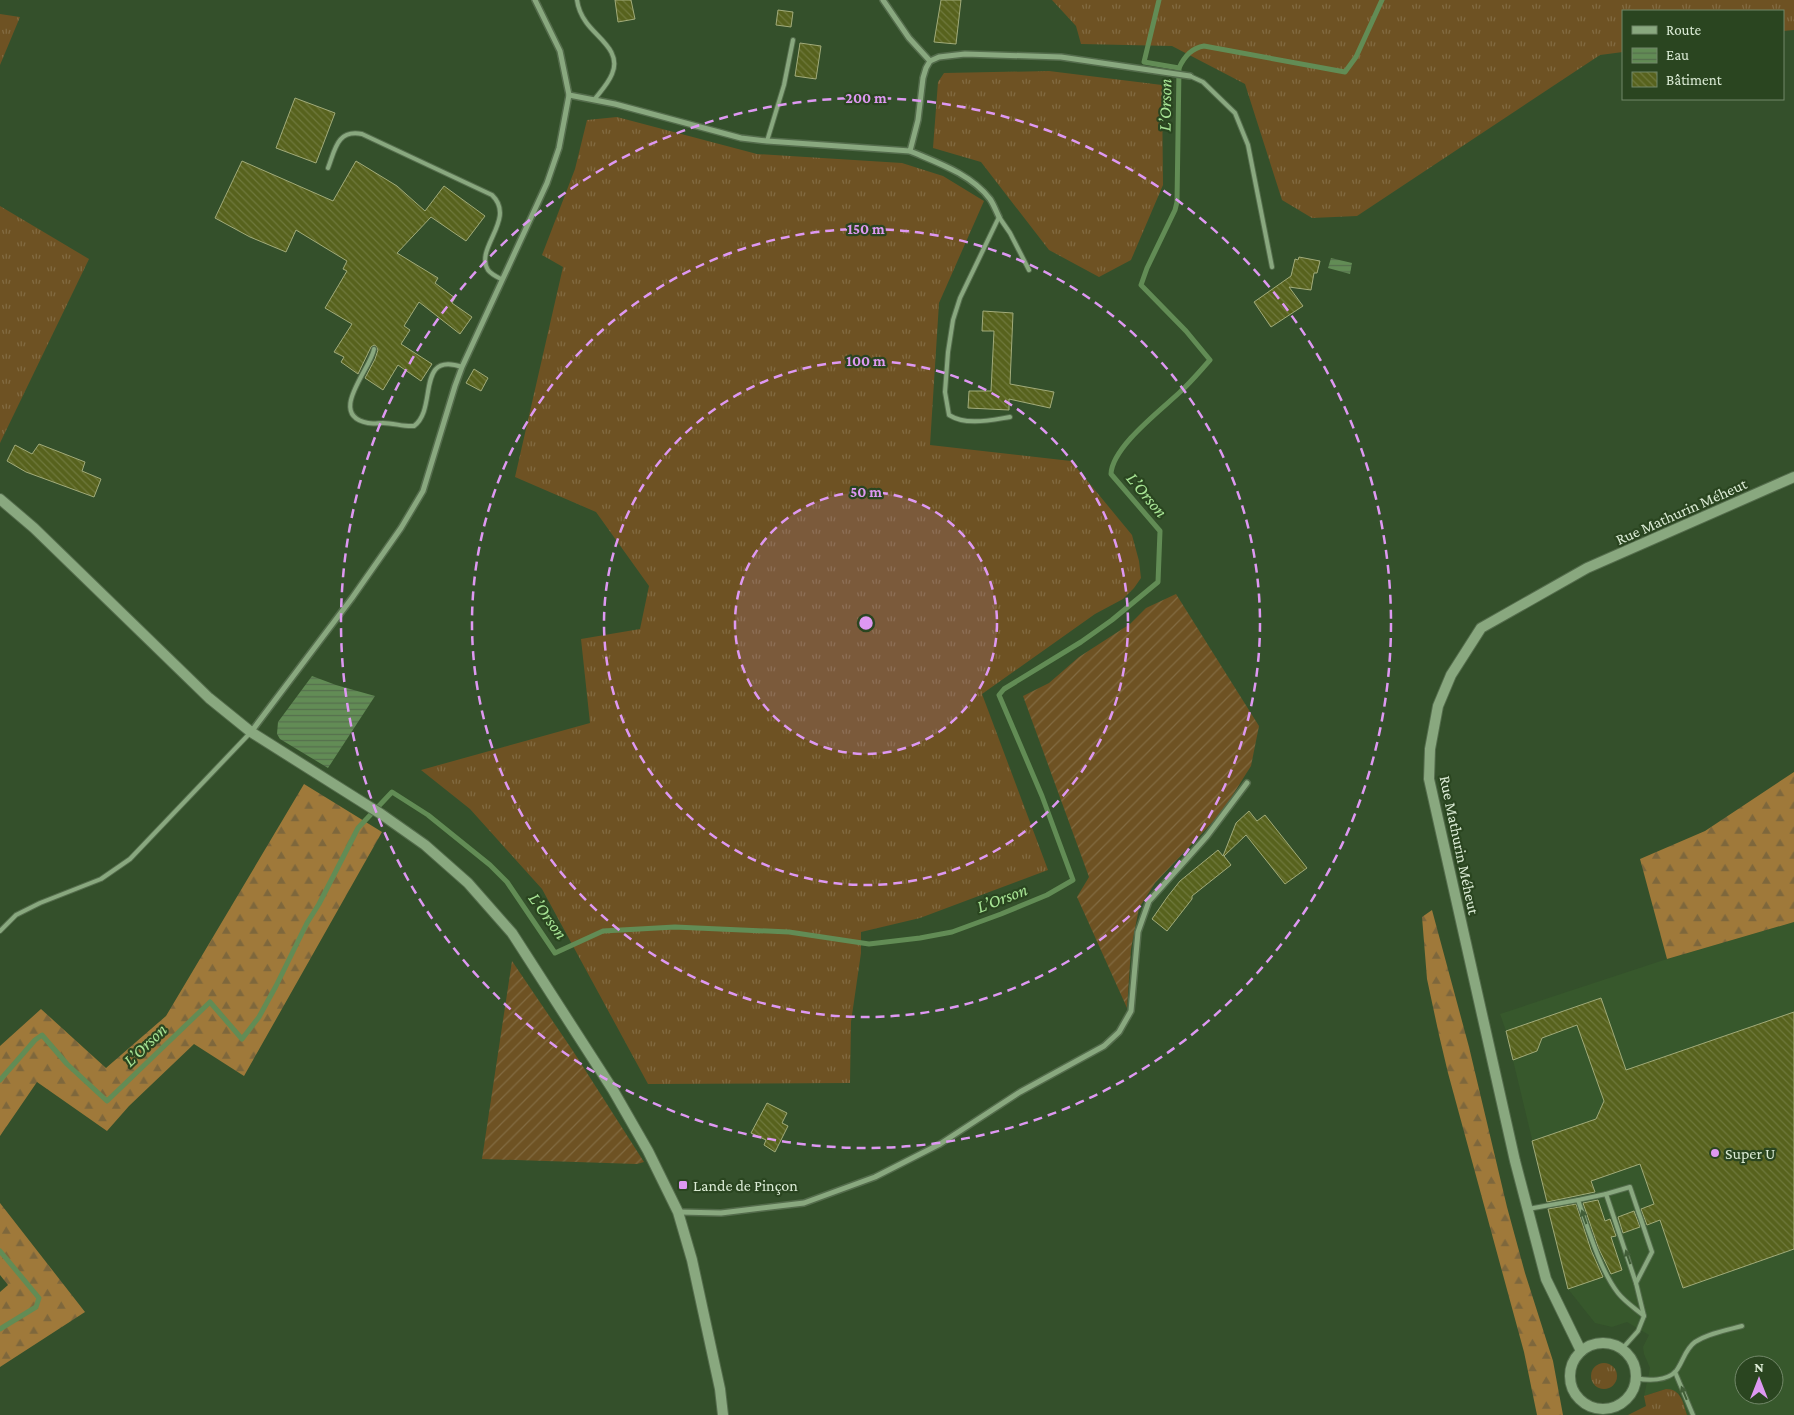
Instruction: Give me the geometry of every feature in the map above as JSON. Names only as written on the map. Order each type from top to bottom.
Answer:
[{"type":"street","points":[[251,732],[352,598],[401,528],[423,491],[462,367],[546,184],[559,148],[569,95],[560,51],[535,0]]},
{"type":"street","points":[[883,0],[909,38],[930,62]]},
{"type":"street","points":[[910,151],[918,120],[926,68],[930,62],[939,57],[950,55],[1061,57],[1190,76]]},
{"type":"street","points":[[569,95],[615,104],[742,138],[768,142],[910,151],[951,169],[979,186],[991,200],[999,217]]},
{"type":"street","name":"Rue Mathurin Méheut","points":[[1581,1351],[1546,1279],[1515,1161],[1429,780],[1430,748],[1438,706],[1452,675],[1481,628],[1587,568],[1794,477]]},
{"type":"street","points":[[0,499],[34,528],[208,698],[251,732],[381,814],[425,845],[468,883],[512,933],[614,1090],[648,1151],[678,1212],[692,1260],[720,1388],[723,1415]]},
{"type":"street","points":[[678,1212],[721,1213],[804,1203],[875,1177],[940,1144],[1020,1092],[1104,1046],[1119,1032],[1131,1012],[1138,932],[1148,901],[1207,836],[1247,783]]},
{"type":"street","points":[[1613,1344],[1622,1349],[1630,1357],[1635,1367],[1636,1378],[1634,1388],[1628,1398],[1619,1405],[1597,1412],[1579,1399],[1573,1390],[1570,1380],[1570,1369],[1574,1359],[1581,1351],[1591,1345],[1613,1344]]},
{"type":"lane","points":[[577,0],[578,9],[586,22],[604,41],[614,56],[615,61],[612,75],[594,100]]},
{"type":"lane","points":[[768,142],[784,85],[792,40]]},
{"type":"lane","points":[[1190,76],[1203,82],[1235,113],[1248,145],[1272,267]]},
{"type":"lane","points":[[328,168],[339,140],[346,134],[356,132],[492,195],[499,204],[500,215],[487,253],[486,265],[489,272],[501,280]]},
{"type":"lane","points":[[1010,417],[964,421],[954,419],[949,415],[945,392],[948,352],[953,320],[960,298],[999,217],[1010,233],[1029,270]]},
{"type":"lane","points":[[374,349],[371,360],[352,394],[350,403],[355,418],[366,423],[414,426],[418,423],[425,410],[431,379],[437,368],[448,363],[462,367]]},
{"type":"lane","points":[[0,931],[16,915],[40,903],[102,879],[130,858],[251,732]]},
{"type":"lane","points":[[1528,1209],[1606,1194],[1630,1187],[1652,1252],[1636,1283]]},
{"type":"lane","points":[[1606,1194],[1636,1283],[1644,1316],[1638,1331],[1622,1349]]},
{"type":"lane","points":[[1578,1200],[1608,1278],[1619,1294],[1644,1316]]},
{"type":"lane","points":[[1636,1378],[1646,1381],[1661,1379],[1675,1372],[1693,1343],[1710,1335],[1742,1326]]},
{"type":"lane","points":[[1675,1372],[1692,1415]]},
{"type":"shaded area","points":[[1794,922],[1794,1415],[1687,1415],[1680,1394],[1666,1389],[1644,1396],[1650,1368],[1643,1347],[1649,1335],[1627,1322],[1612,1327],[1595,1323],[1568,1289],[1506,1031],[1500,1014],[1667,959]]},
{"type":"green space","points":[[1052,0],[1794,0],[1794,30],[1784,31],[1784,10],[1622,10],[1622,52],[1600,55],[1357,216],[1312,218],[1282,200],[1245,84],[1172,46],[1081,44],[1076,26]]},
{"type":"green space","points":[[0,14],[20,17],[0,65]]},
{"type":"green space","points":[[1049,71],[1162,85],[1163,185],[1131,260],[1099,277],[1049,250],[981,162],[933,148],[938,82],[944,73]]},
{"type":"green space","points":[[617,117],[757,154],[902,163],[943,176],[984,201],[939,303],[930,445],[1071,461],[1132,535],[1139,561],[1141,578],[1123,599],[1095,614],[982,694],[1048,870],[920,918],[861,932],[861,953],[851,1022],[850,1083],[648,1084],[542,889],[470,809],[421,770],[590,723],[581,639],[640,629],[649,586],[596,512],[515,477],[563,267],[542,255],[575,169],[587,120]]},
{"type":"green space","points":[[0,206],[89,259],[0,443]]},
{"type":"green space","points":[[1176,594],[1259,726],[1251,766],[1222,812],[1155,883],[1139,908],[1131,949],[1127,1008],[1077,897],[1089,877],[1023,696],[1049,683],[1079,657],[1130,624],[1146,608]]},
{"type":"green space","points":[[1794,772],[1794,922],[1667,959],[1640,859],[1705,831]]},
{"type":"green space","points":[[304,784],[382,832],[244,1076],[194,1044],[129,1106],[107,1131],[37,1082],[0,1136],[0,1046],[41,1009],[106,1068],[166,1016]]},
{"type":"green space","points":[[1432,910],[1469,1047],[1507,1207],[1525,1273],[1553,1361],[1563,1415],[1537,1415],[1524,1352],[1448,1073],[1427,979],[1422,917]]},
{"type":"green space","points":[[512,961],[573,1051],[644,1162],[637,1164],[482,1159]]},
{"type":"green space","points":[[0,1203],[85,1312],[0,1367],[0,1292],[8,1285],[0,1275]]},
{"type":"green space","points":[[1604,1363],[1613,1367],[1617,1376],[1613,1385],[1604,1389],[1595,1385],[1591,1376],[1595,1367]]},
{"type":"green space","points":[[1666,1389],[1675,1391],[1681,1397],[1687,1415],[1628,1415],[1646,1406],[1644,1396]]},
{"type":"water","points":[[1331,258],[1352,263],[1350,274],[1328,268]]},
{"type":"water","points":[[312,676],[375,696],[328,768],[280,739],[277,734],[278,722]]},
{"type":"building","points":[[615,0],[631,0],[635,19],[618,22]]},
{"type":"building","points":[[941,0],[961,0],[956,44],[934,42]]},
{"type":"building","points":[[778,10],[793,12],[791,27],[776,25]]},
{"type":"building","points":[[800,43],[821,46],[816,79],[795,76]]},
{"type":"building","points":[[295,98],[335,113],[316,163],[276,148]]},
{"type":"building","points":[[242,161],[333,201],[356,161],[397,186],[425,211],[444,186],[485,216],[466,241],[431,217],[397,253],[438,278],[435,283],[455,298],[452,303],[472,317],[460,334],[419,302],[404,326],[410,330],[401,344],[432,364],[421,381],[398,365],[383,390],[365,378],[375,359],[378,350],[376,346],[371,347],[358,374],[341,362],[344,357],[334,352],[352,324],[325,308],[347,271],[343,269],[347,261],[296,230],[286,252],[250,237],[215,218]]},
{"type":"building","points":[[1299,257],[1320,261],[1317,273],[1314,273],[1311,290],[1289,287],[1303,306],[1271,327],[1254,302],[1291,276],[1295,259],[1298,260]]},
{"type":"building","points":[[983,311],[1013,313],[1010,384],[1054,392],[1050,408],[1009,399],[1009,410],[968,408],[969,391],[991,391],[994,331],[982,331]]},
{"type":"building","points":[[474,369],[488,378],[481,391],[466,383]]},
{"type":"building","points":[[39,444],[85,462],[82,471],[101,479],[94,497],[26,472],[7,461],[15,445],[32,454]]},
{"type":"building","points":[[1249,811],[1257,821],[1265,815],[1307,868],[1285,884],[1246,835],[1224,856],[1231,865],[1192,896],[1192,899],[1167,931],[1152,919],[1180,881],[1218,850],[1223,856],[1236,823]]},
{"type":"building","name":"Super U","points":[[1601,998],[1626,1070],[1794,1012],[1794,1249],[1683,1288],[1660,1220],[1647,1225],[1641,1209],[1654,1204],[1640,1164],[1591,1181],[1595,1192],[1547,1202],[1532,1141],[1596,1119],[1604,1101],[1577,1025],[1542,1038],[1537,1051],[1513,1060],[1506,1031]]},
{"type":"building","points":[[767,1103],[787,1113],[782,1123],[788,1126],[775,1152],[764,1145],[766,1140],[751,1133]]},
{"type":"building","points":[[1598,1200],[1605,1221],[1610,1219],[1616,1236],[1611,1237],[1622,1270],[1611,1274],[1598,1247],[1583,1203]]},
{"type":"building","points":[[1576,1204],[1591,1250],[1603,1277],[1568,1289],[1548,1209]]},
{"type":"building","points":[[1634,1211],[1640,1227],[1623,1233],[1618,1217]]},
{"type":"waterway","points":[[1159,0],[1144,62],[1179,68]]},
{"type":"waterway","name":"L’Orson","points":[[0,1080],[35,1040],[42,1035],[67,1064],[107,1101],[210,1002],[242,1039],[259,1017],[358,828],[392,792],[428,815],[490,865],[507,882],[555,953],[603,931],[675,927],[789,932],[869,944],[920,938],[952,932],[1001,914],[1047,895],[1073,880],[1042,796],[999,695],[1004,689],[1081,642],[1112,620],[1158,582],[1160,531],[1111,474],[1113,463],[1128,441],[1184,388],[1210,360],[1186,331],[1141,285],[1177,202],[1179,68],[1188,54],[1204,46],[1345,72],[1356,57],[1382,0]]},
{"type":"waterway","name":"L’Orson","points":[[0,1251],[39,1298],[36,1307],[0,1329]]},
{"type":"place","name":"Super U","points":[[1715,1153]]},
{"type":"place","name":"Lande de Pinçon","points":[[683,1185]]}]
